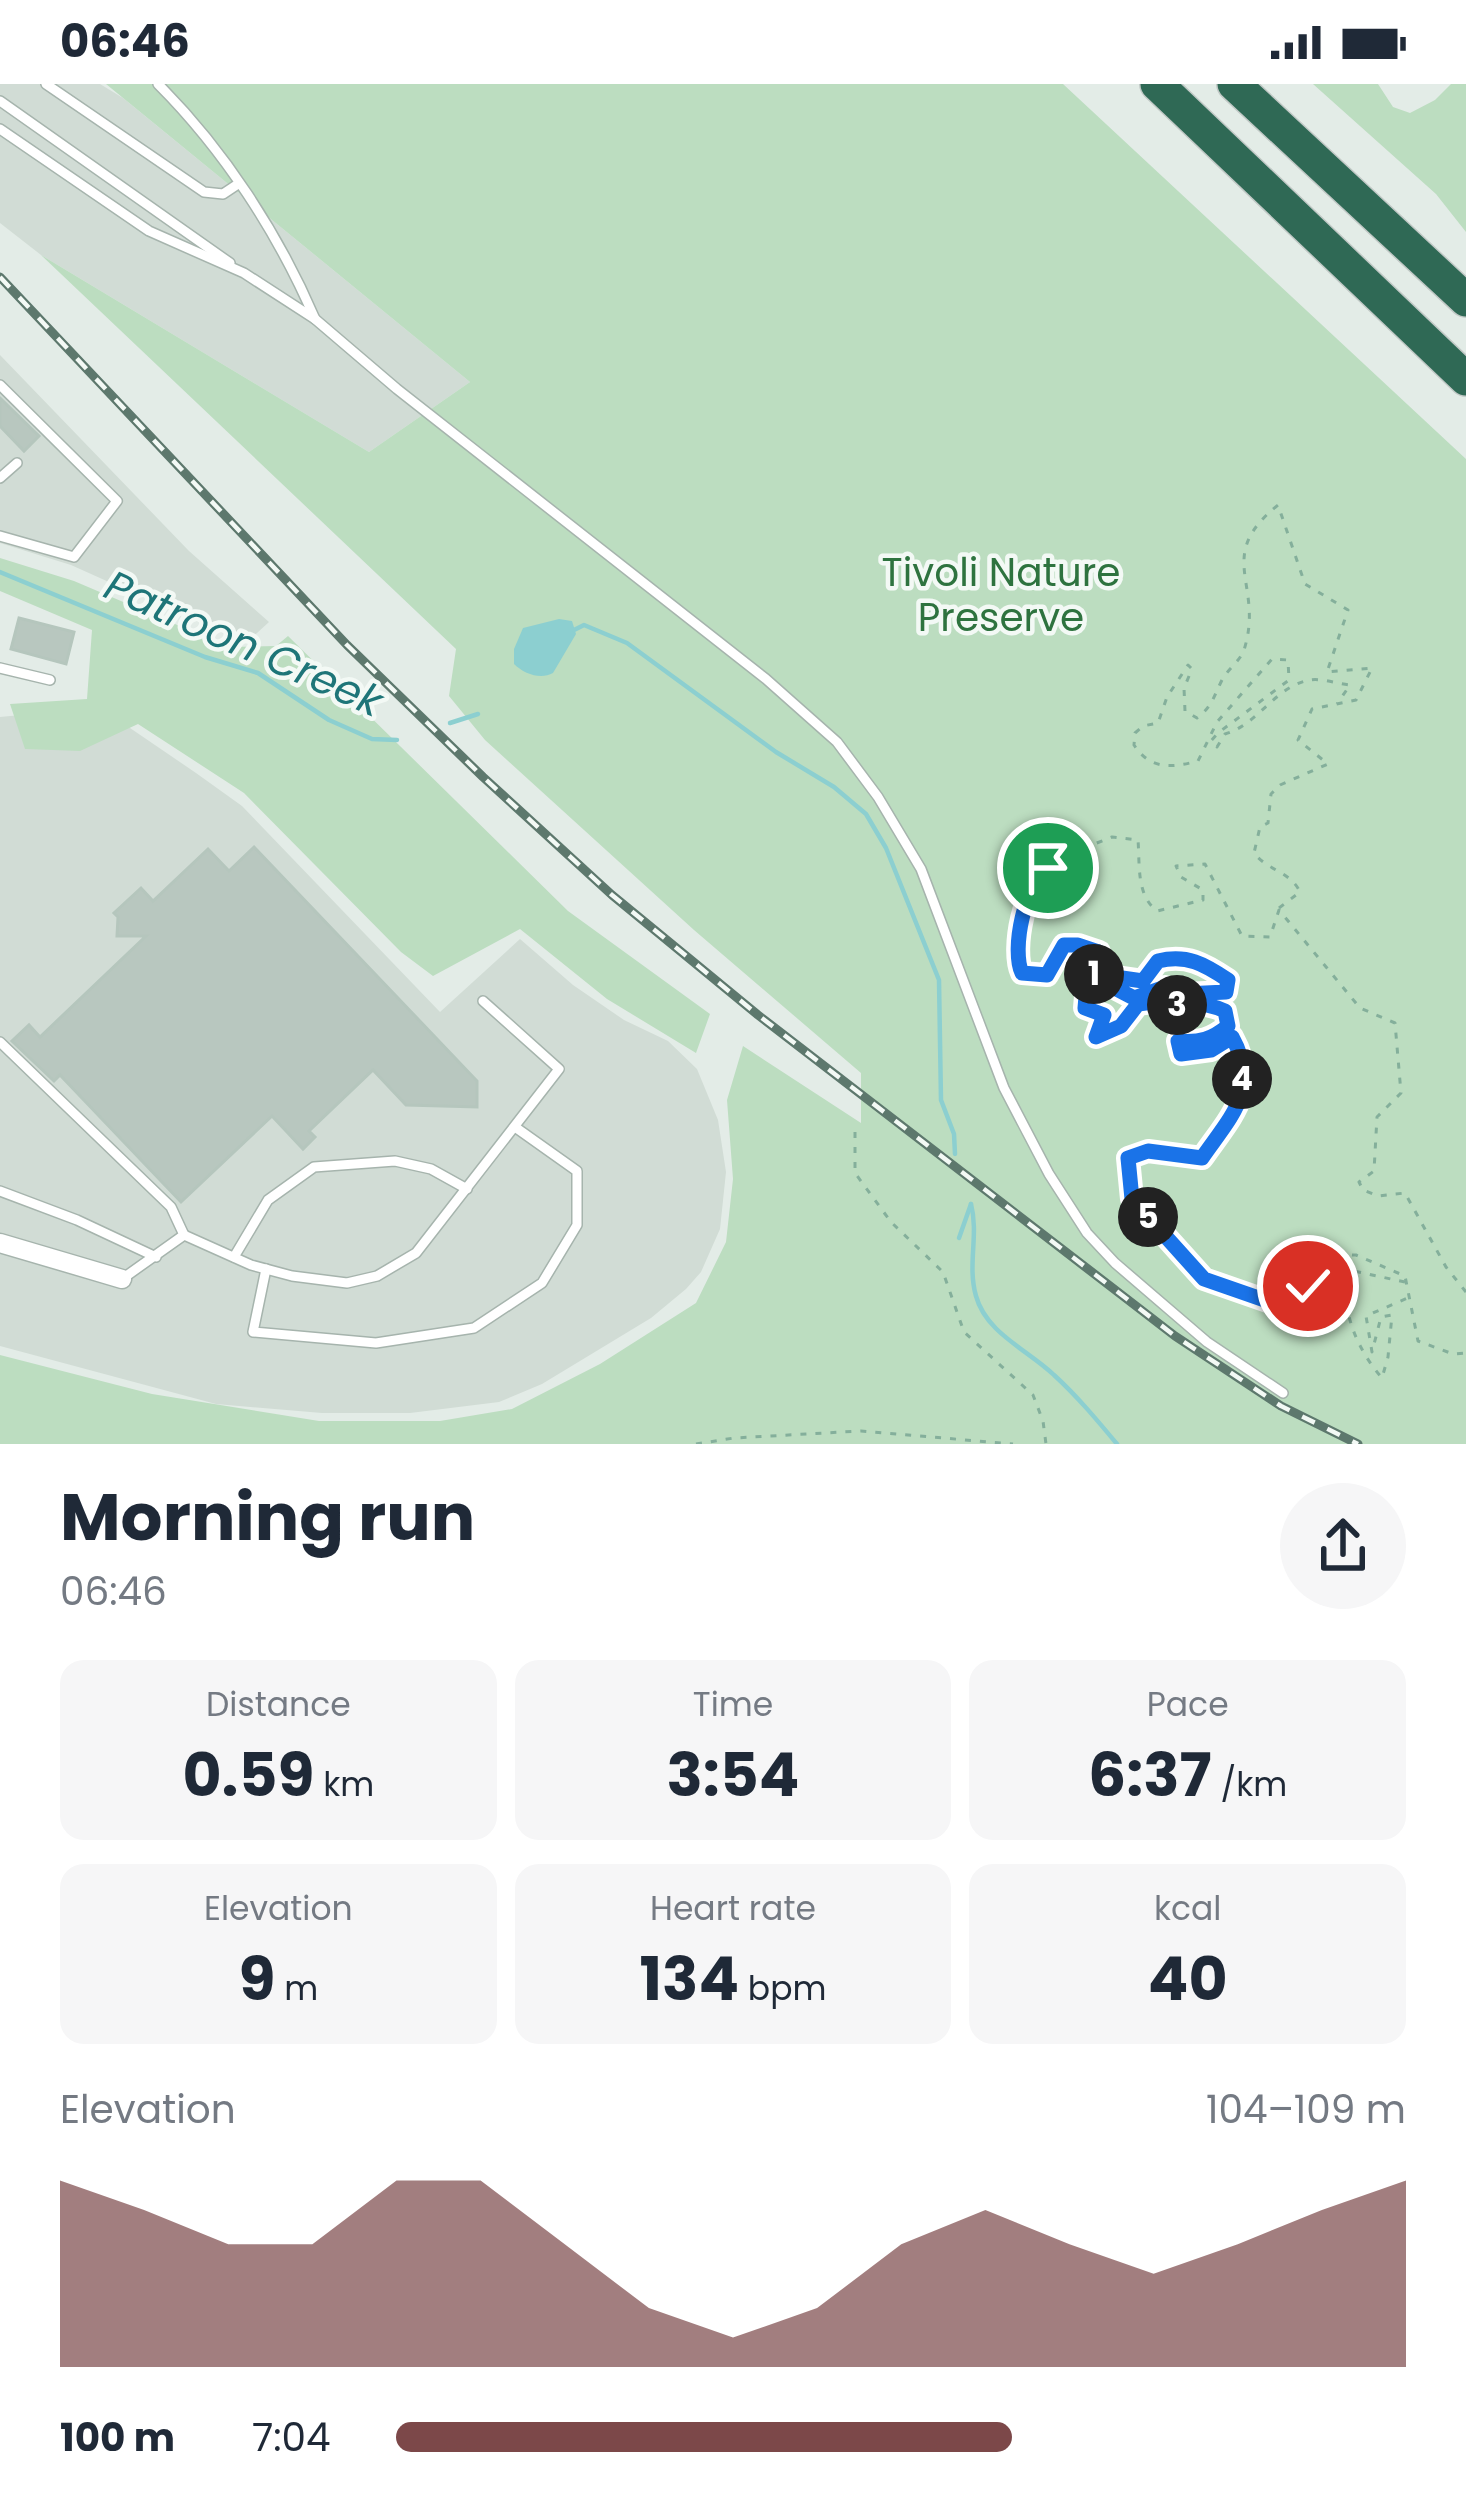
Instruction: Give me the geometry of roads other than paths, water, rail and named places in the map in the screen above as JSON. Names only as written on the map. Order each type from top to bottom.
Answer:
[{"type":"highway","points":[[1144,84],[1231,155]]},
{"type":"highway","points":[[1157,84],[1466,379]]},
{"type":"highway","points":[[1234,84],[1466,300]]},
{"type":"street","points":[[0,1243],[122,1279]]},
{"type":"lane","points":[[46,84],[204,192],[223,194],[238,184]]},
{"type":"lane","points":[[158,84],[203,129],[290,266],[315,319]]},
{"type":"lane","points":[[0,101],[315,319],[397,389],[592,538],[837,742],[878,797],[921,869],[1004,1088],[1048,1174],[1087,1233],[1207,1342],[1283,1393]]},
{"type":"lane","points":[[0,129],[149,231],[244,273]]},
{"type":"lane","points":[[0,385],[117,501],[74,557],[0,536]]},
{"type":"lane","points":[[0,478],[17,463]]},
{"type":"lane","points":[[0,668],[50,680]]},
{"type":"lane","points":[[0,1042],[170,1207],[184,1234],[266,1269],[347,1283],[377,1276],[416,1253],[559,1069],[483,1001]]},
{"type":"lane","points":[[266,1269],[253,1332],[376,1343],[474,1328],[542,1283],[578,1225],[577,1171],[515,1127]]},
{"type":"lane","points":[[234,1257],[268,1200],[314,1167],[395,1161],[431,1169],[467,1189]]},
{"type":"lane","points":[[0,1191],[157,1257]]},
{"type":"lane","points":[[122,1279],[184,1234]]},
{"type":"water","points":[[559,619],[572,621],[576,634],[553,673],[533,675],[514,664],[514,649],[523,628]]},
{"type":"waterway","name":"Patroon Creek","points":[[0,572],[205,657],[258,673],[329,720],[372,739],[397,740]]},
{"type":"waterway","name":"Patroon Creek","points":[[574,630],[584,625],[627,643],[866,814],[886,848],[939,980],[941,1100],[954,1134],[955,1154]]},
{"type":"waterway","name":"Patroon Creek","points":[[450,723],[478,714]]},
{"type":"waterway","points":[[971,1204],[974,1284],[981,1309],[998,1331],[1062,1383],[1117,1444]]},
{"type":"waterway","name":"Patroon Creek","points":[[959,1238],[971,1204]]},
{"type":"railway","points":[[0,277],[347,645],[612,895],[758,1015],[1175,1336],[1281,1406],[1358,1444]]},
{"type":"park label","name":"Tivoli Nature Preserve","points":[[1001,594]]}]
